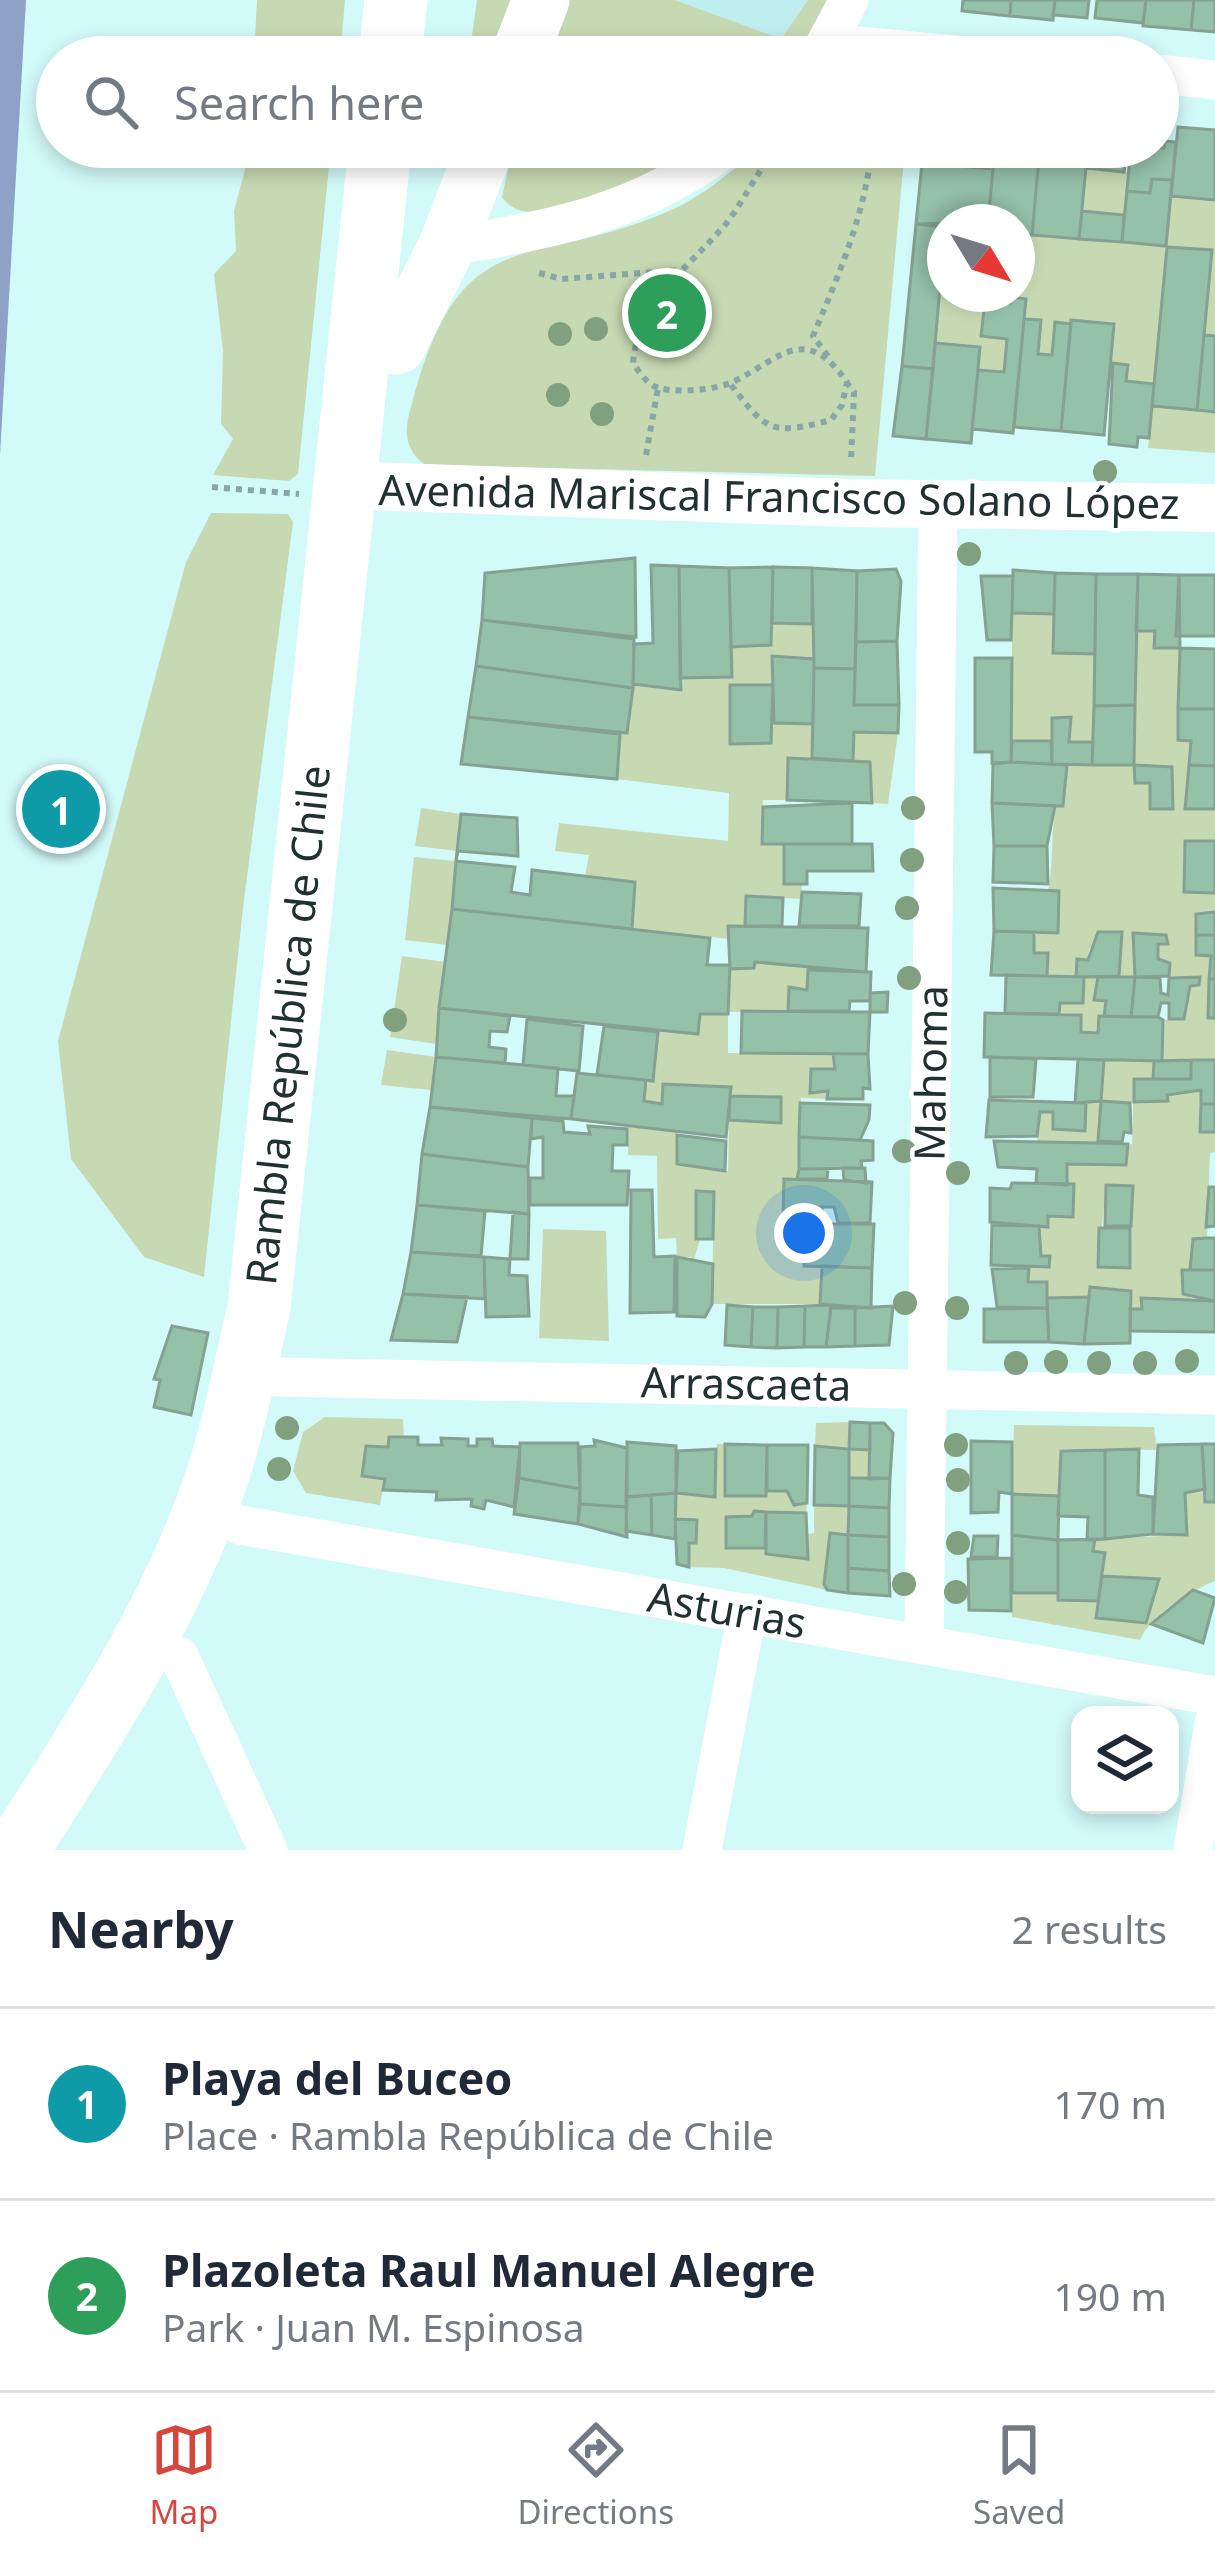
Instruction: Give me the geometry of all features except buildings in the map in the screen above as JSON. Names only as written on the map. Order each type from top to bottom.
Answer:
[{"type":"main road","points":[[392,36],[396,0]]},
{"type":"main road","points":[[429,36],[433,0]]},
{"type":"main road","points":[[527,36],[541,0]]},
{"type":"main road","name":"Rambla República de Chile","points":[[17,1850],[76,1760],[151,1621],[197,1529],[233,1423],[266,1254],[378,168]]},
{"type":"main road","name":"Rambla República de Chile","points":[[66,1850],[179,1656],[240,1525],[276,1377],[304,1228],[347,490],[397,346],[416,168]]},
{"type":"main road","points":[[397,346],[447,246],[477,168]]},
{"type":"street","points":[[829,36],[849,0]]},
{"type":"street","points":[[1179,76],[1215,80]]},
{"type":"street","points":[[447,246],[616,212],[665,189],[696,168]]},
{"type":"street","name":"Avenida Mariscal Francisco Solano López","points":[[347,490],[1215,508]]},
{"type":"street","name":"Mahoma","points":[[924,1643],[938,503]]},
{"type":"street","name":"Arrascaeta","points":[[276,1377],[1215,1395]]},
{"type":"street","name":"Asturias","points":[[240,1525],[1215,1696]]},
{"type":"street","points":[[702,1850],[747,1613]]},
{"type":"street","points":[[179,1656],[268,1850]]},
{"type":"street","points":[[1193,1850],[1215,1720]]},
{"type":"path","points":[[763,168],[635,334],[633,363],[658,388],[730,385],[786,349],[808,350],[832,361]]},
{"type":"path","points":[[849,503],[854,392],[813,336],[850,248],[870,168]]},
{"type":"path","points":[[539,273],[562,279],[681,270]]},
{"type":"path","points":[[730,385],[754,418],[771,428],[830,420],[842,404],[847,382]]},
{"type":"path","points":[[646,455],[651,403],[658,388]]},
{"type":"path","points":[[212,488],[347,490]]},
{"type":"shaded area","points":[[0,0],[26,0],[0,455]]},
{"type":"shaded area","points":[[675,0],[808,0],[784,36],[770,36]]},
{"type":"green space","points":[[257,0],[345,0],[342,36],[255,36]]},
{"type":"green space","points":[[477,0],[511,0],[498,36],[472,36]]},
{"type":"green space","points":[[564,0],[675,0],[773,36],[552,36]]},
{"type":"green space","points":[[808,0],[832,0],[810,36],[783,36]]},
{"type":"green space","points":[[245,168],[329,168],[298,474],[289,481],[213,475],[233,439],[221,424],[223,351],[214,274],[236,251],[234,211]]},
{"type":"green space","points":[[508,168],[660,168],[568,208],[518,209],[502,197]]},
{"type":"green space","points":[[735,168],[903,168],[875,476],[425,465],[417,458],[407,427],[432,341],[454,301],[480,275],[508,259],[671,210]]},
{"type":"green space","points":[[1086,168],[1129,172],[1124,215],[1082,211]]},
{"type":"green space","points":[[1171,196],[1215,200],[1215,336],[1204,335],[1212,251],[1167,247],[1154,384],[1126,381],[1127,365],[1111,363],[1114,324],[1055,322],[1052,355],[1038,354],[1041,321],[1024,319],[1024,312],[1035,312],[1035,235],[1166,247]]},
{"type":"green space","points":[[938,312],[984,312],[981,335],[1007,339],[1004,372],[978,370],[980,347],[935,343]]},
{"type":"green space","points":[[1152,406],[1215,412],[1215,453],[1148,448]]},
{"type":"green space","points":[[211,513],[288,514],[293,522],[243,908],[204,1277],[144,1257],[71,1159],[58,1041],[186,562]]},
{"type":"green space","points":[[1012,613],[1054,614],[1095,654],[1093,742],[1069,742],[1070,717],[1052,718],[1051,741],[1012,741]]},
{"type":"green space","points":[[772,623],[812,624],[814,659],[772,656],[773,685],[730,685],[730,744],[770,743],[774,723],[812,724],[812,758],[788,759],[787,800],[763,800],[762,843],[784,844],[784,884],[802,884],[801,899],[746,896],[745,926],[728,926],[729,939],[632,929],[635,883],[585,876],[589,855],[555,851],[559,823],[728,841],[729,793],[617,779],[620,734],[627,734],[633,684],[682,692],[683,678],[731,677],[731,647],[771,645]]},
{"type":"green space","points":[[1136,631],[1155,631],[1155,648],[1179,648],[1178,740],[1191,741],[1186,808],[1215,809],[1215,841],[1185,842],[1184,892],[1215,894],[1215,914],[1196,915],[1196,955],[1211,956],[1208,1018],[1215,1019],[1215,1060],[1162,1061],[1163,1020],[1184,1019],[1190,986],[1199,985],[1200,979],[1169,976],[1169,963],[1158,959],[1158,944],[1168,943],[1165,934],[1133,933],[1135,977],[1119,976],[1121,933],[1089,949],[1088,960],[1077,959],[1076,977],[1047,976],[1048,954],[1034,953],[1049,885],[1056,806],[1063,805],[1067,765],[1134,765]]},
{"type":"green space","points":[[854,732],[898,733],[888,804],[872,803],[870,763],[853,761]]},
{"type":"green space","points":[[421,808],[461,814],[458,851],[415,846]]},
{"type":"green space","points":[[414,857],[456,861],[447,945],[405,940]]},
{"type":"green space","points":[[402,956],[445,962],[436,1044],[390,1037]]},
{"type":"green space","points":[[755,962],[822,965],[822,970],[808,971],[807,990],[789,988],[788,1011],[728,1012],[730,969],[753,968]]},
{"type":"green space","points":[[1084,977],[1098,977],[1094,1000],[1106,1001],[1098,1033],[1081,1032],[1080,1015],[1059,1014],[1060,1003],[1083,1003]]},
{"type":"green space","points":[[700,1014],[728,1014],[728,1053],[833,1054],[835,1069],[811,1069],[810,1092],[828,1091],[827,1099],[801,1098],[797,1179],[784,1180],[783,1223],[816,1224],[816,1236],[805,1236],[804,1265],[822,1266],[820,1304],[712,1304],[714,1192],[693,1263],[691,1257],[677,1257],[676,1238],[658,1239],[657,1156],[628,1155],[628,1126],[676,1132],[677,1164],[728,1171],[729,1120],[781,1123],[781,1097],[730,1096],[730,1087],[663,1084],[662,1104],[644,1101],[658,1032],[698,1034]]},
{"type":"green space","points":[[387,1050],[436,1057],[431,1090],[381,1085]]},
{"type":"green space","points":[[1104,1060],[1154,1061],[1153,1079],[1134,1079],[1168,1100],[1167,1095],[1201,1090],[1200,1131],[1215,1132],[1215,1152],[1210,1153],[1207,1238],[1193,1239],[1190,1270],[1182,1270],[1192,1300],[1142,1298],[1142,1309],[1130,1309],[1091,1287],[1089,1297],[1047,1298],[1046,1283],[1028,1282],[1029,1268],[1050,1268],[1049,1256],[1041,1256],[1039,1226],[1048,1216],[1073,1216],[1074,1185],[1067,1185],[1067,1164],[1132,1144],[1133,1102],[1101,1102],[1098,1143],[1037,1142],[1040,1112],[1053,1112],[1054,1129],[1085,1131],[1086,1103],[1101,1101]],"holes":[[[1106,1186],[1133,1186],[1130,1268],[1098,1268]]]},
{"type":"green space","points":[[543,1229],[606,1231],[609,1341],[539,1338]]},
{"type":"green space","points":[[325,1417],[403,1419],[404,1437],[389,1437],[388,1447],[367,1446],[362,1476],[385,1479],[380,1505],[306,1493],[293,1471],[303,1432]]},
{"type":"green space","points":[[850,1422],[849,1448],[870,1450],[869,1479],[849,1478],[848,1449],[815,1446],[816,1423]]},
{"type":"green space","points":[[1014,1425],[1154,1427],[1157,1450],[1060,1449],[1059,1496],[1012,1494]]},
{"type":"green space","points":[[717,1444],[725,1444],[726,1496],[787,1491],[794,1505],[807,1503],[806,1513],[754,1511],[727,1548],[765,1548],[767,1554],[806,1558],[807,1534],[814,1533],[814,1505],[849,1506],[848,1535],[830,1534],[827,1590],[724,1568],[689,1567],[689,1543],[696,1542],[697,1521],[676,1519],[676,1493],[715,1497]]},
{"type":"green space","points":[[1205,1489],[1206,1502],[1215,1502],[1215,1581],[1162,1613],[1140,1640],[1012,1617],[1012,1593],[1058,1593],[1059,1600],[1099,1600],[1097,1618],[1146,1623],[1159,1579],[1102,1576],[1105,1553],[1093,1551],[1095,1539],[1186,1535],[1185,1493]]},
{"type":"place","name":"Plazoleta Raul Manuel Alegre","points":[[667,313]]},
{"type":"place","name":"Playa del Buceo","points":[[61,809]]}]
